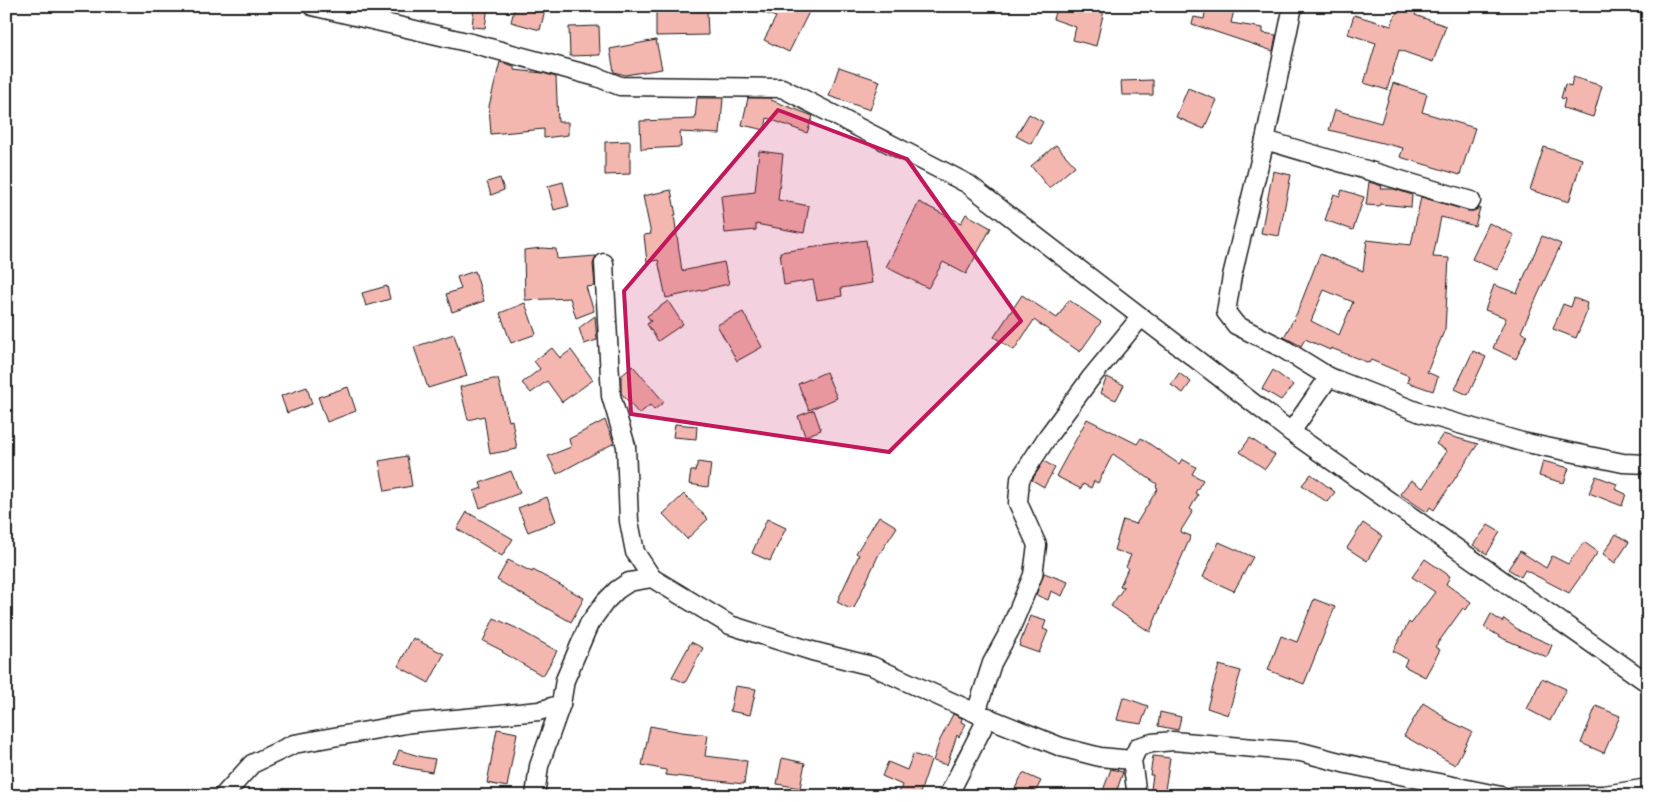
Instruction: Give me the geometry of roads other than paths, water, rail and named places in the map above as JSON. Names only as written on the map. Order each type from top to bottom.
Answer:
[{"type":"street","points":[[312,6],[597,76],[620,86],[782,88],[968,184],[1140,318],[1291,432],[1648,683]]},
{"type":"street","points":[[1293,6],[1265,140],[1239,242],[1226,312],[1236,325],[1282,348],[1329,377],[1421,413],[1522,442],[1623,463],[1648,464]]},
{"type":"street","points":[[1265,140],[1471,201]]},
{"type":"street","points":[[604,264],[611,396],[626,446],[629,521],[635,552],[652,578],[730,625],[812,651],[872,666],[982,715],[1062,747],[1100,757],[1132,760]]},
{"type":"street","points":[[948,796],[982,715],[992,663],[1010,630],[1033,575],[1038,544],[1018,503],[1020,479],[1048,436],[1090,379],[1140,318]]},
{"type":"street","points":[[1291,432],[1329,377]]},
{"type":"street","points":[[535,796],[539,766],[561,704],[565,680],[589,624],[605,602],[617,590],[629,582],[652,578]]},
{"type":"street","points":[[223,796],[252,764],[294,744],[412,723],[540,711],[561,704]]},
{"type":"street","points":[[1137,796],[1132,760],[1138,747],[1152,743],[1173,741],[1301,752],[1347,764],[1501,796]]},
{"type":"street","points":[[1514,796],[1604,794],[1648,788]]}]
